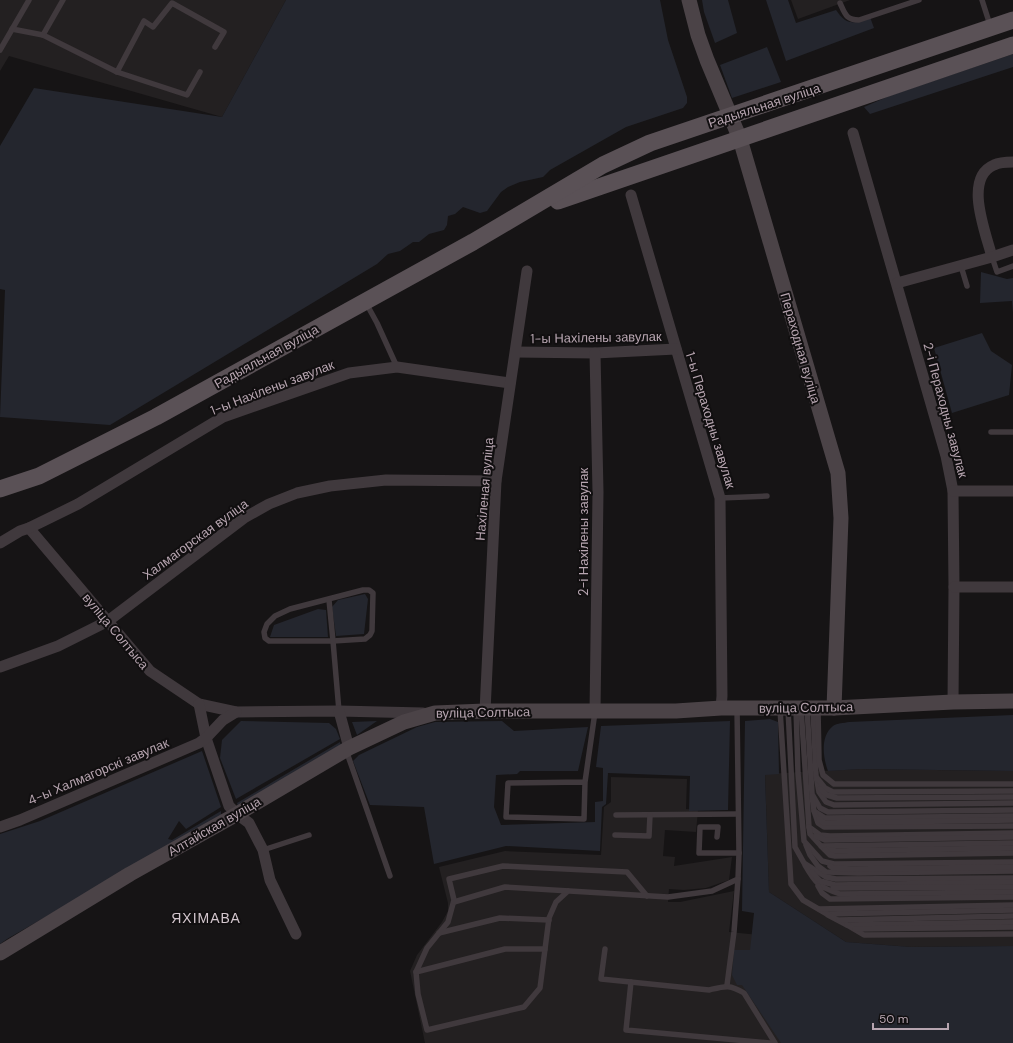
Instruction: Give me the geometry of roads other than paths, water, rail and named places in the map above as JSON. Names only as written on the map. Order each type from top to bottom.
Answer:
[{"type":"main road","name":"Пераходная вуліца","points":[[688,0],[707,60],[740,139],[838,473],[841,518],[834,708]]},
{"type":"main road","name":"Радыяльная вуліца","points":[[0,489],[40,476],[163,413],[526,212],[606,163],[650,143],[1013,20]]},
{"type":"main road","points":[[991,28],[1006,48]]},
{"type":"main road","name":"Радыяльная вуліца","points":[[526,212],[1006,48]]},
{"type":"main road","name":"вуліца Солтыса","points":[[435,713],[676,711],[721,708],[834,708],[952,702],[1013,701]]},
{"type":"main road","name":"Алтайская вуліца","points":[[0,953],[130,874],[237,814],[347,749],[404,722],[435,713]]},
{"type":"street","name":"2-і Пераходны завулак","points":[[854,133],[946,456],[953,491],[954,587],[952,702]]},
{"type":"street","points":[[992,257],[978,207],[978,189],[980,178],[995,164],[1013,162]]},
{"type":"street","name":"1-ы Пераходны завулак","points":[[631,195],[720,498],[721,708]]},
{"type":"street","points":[[897,284],[1013,250]]},
{"type":"street","name":"Нахіленая вуліца","points":[[485,712],[496,481],[527,271]]},
{"type":"street","name":"1-ы Нахілены завулак","points":[[516,352],[596,353],[676,350]]},
{"type":"street","name":"2-і Нахілены завулак","points":[[595,712],[598,499],[596,353]]},
{"type":"street","name":"1-ы Нахілены завулак","points":[[0,542],[78,504],[223,417],[349,373],[397,367],[510,383]]},
{"type":"street","name":"Халмагорская вуліца","points":[[0,667],[58,646],[108,621],[244,518],[269,504],[297,493],[330,486],[386,480],[496,481]]},
{"type":"street","points":[[953,491],[1013,492]]},
{"type":"street","name":"вуліца Солтыса","points":[[29,528],[150,671],[199,704],[236,712],[339,711],[435,713]]},
{"type":"street","points":[[954,587],[1013,587]]},
{"type":"street","points":[[199,704],[206,738],[229,806],[249,823],[263,850],[270,880],[296,934]]},
{"type":"street","points":[[339,711],[347,749]]},
{"type":"street","name":"4-ы Халмагорскі завулак","points":[[0,827],[27,818],[192,746],[206,738],[223,720],[236,712]]},
{"type":"lane","points":[[0,50],[29,0]]},
{"type":"lane","points":[[43,35],[64,0]]},
{"type":"lane","points":[[840,4],[848,18],[852,20],[859,20],[919,0]]},
{"type":"lane","points":[[982,0],[991,28]]},
{"type":"lane","points":[[117,72],[144,21],[154,27],[172,3],[224,32],[215,47]]},
{"type":"lane","points":[[12,29],[43,35],[117,72],[187,95],[200,72]]},
{"type":"lane","points":[[992,257],[997,272],[1013,266]]},
{"type":"lane","points":[[961,266],[967,286]]},
{"type":"lane","points":[[365,301],[397,367]]},
{"type":"lane","points":[[991,432],[1013,432]]},
{"type":"lane","points":[[720,498],[767,496]]},
{"type":"lane","points":[[363,590],[369,590],[372,593],[372,631],[370,635],[365,639],[333,641],[269,641],[265,638],[264,632],[267,624],[275,616],[290,609],[363,590]]},
{"type":"lane","points":[[329,600],[339,711]]},
{"type":"lane","points":[[727,985],[734,932],[739,853],[737,708]]},
{"type":"lane","points":[[800,708],[819,792],[826,802],[834,806],[1013,802]]},
{"type":"lane","points":[[800,708],[823,775],[834,784],[1013,784]]},
{"type":"lane","points":[[800,708],[815,814],[818,823],[824,828],[1013,826]]},
{"type":"lane","points":[[800,708],[810,834],[830,855],[1013,853]]},
{"type":"lane","points":[[800,708],[798,773],[804,841],[810,855],[818,866],[826,872],[858,873],[1013,870]]},
{"type":"lane","points":[[800,708],[795,847],[804,863],[825,889],[840,894],[1013,892]]},
{"type":"lane","points":[[800,708],[791,884],[803,900],[864,935],[1013,934]]},
{"type":"lane","points":[[585,782],[508,783],[506,817],[584,819],[585,782],[595,712]]},
{"type":"lane","points":[[347,749],[390,876]]},
{"type":"lane","points":[[816,776],[825,788],[833,792],[1013,790]]},
{"type":"lane","points":[[818,787],[827,795],[837,798],[1013,797]]},
{"type":"lane","points":[[812,794],[820,808],[828,812],[1013,810]]},
{"type":"lane","points":[[616,815],[738,814]]},
{"type":"lane","points":[[815,814],[825,818],[1013,816]]},
{"type":"lane","points":[[815,814],[824,823],[1013,820]]},
{"type":"lane","points":[[615,835],[649,836],[650,815]]},
{"type":"lane","points":[[717,837],[718,827],[700,827],[699,853],[739,853]]},
{"type":"lane","points":[[809,827],[820,835],[830,836],[1013,833]]},
{"type":"lane","points":[[810,834],[825,840],[1013,837]]},
{"type":"lane","points":[[263,850],[309,835]]},
{"type":"lane","points":[[804,841],[822,861],[834,868],[1013,867]]},
{"type":"lane","points":[[822,847],[1013,843]]},
{"type":"lane","points":[[822,847],[836,851],[1013,848]]},
{"type":"lane","points":[[822,861],[834,864],[1013,862]]},
{"type":"lane","points":[[804,863],[826,877],[836,879],[1013,878]]},
{"type":"lane","points":[[568,891],[556,902],[549,920],[540,988],[524,1007],[426,1030],[418,994],[416,972],[427,948],[448,922],[454,902],[449,879],[503,866],[627,872],[647,896]]},
{"type":"lane","points":[[454,902],[505,887],[668,897],[712,891],[738,879]]},
{"type":"lane","points":[[818,881],[835,885],[1013,882]]},
{"type":"lane","points":[[818,881],[831,888],[844,889],[1013,887]]},
{"type":"lane","points":[[818,881],[822,893],[830,899],[1013,897]]},
{"type":"lane","points":[[818,909],[1013,905]]},
{"type":"lane","points":[[827,914],[1013,910]]},
{"type":"lane","points":[[838,920],[1013,916]]},
{"type":"lane","points":[[439,934],[500,918],[549,920]]},
{"type":"lane","points":[[847,925],[1013,922]]},
{"type":"lane","points":[[854,929],[1013,927]]},
{"type":"lane","points":[[416,972],[505,949],[545,948]]},
{"type":"lane","points":[[604,949],[601,980],[709,990],[727,985],[744,993],[775,1043]]},
{"type":"lane","points":[[631,982],[626,1030],[770,1043]]},
{"type":"lane","points":[[711,1043],[724,1039]]},
{"type":"district","name":"ЯХІМАВА","points":[[206,918]]}]
